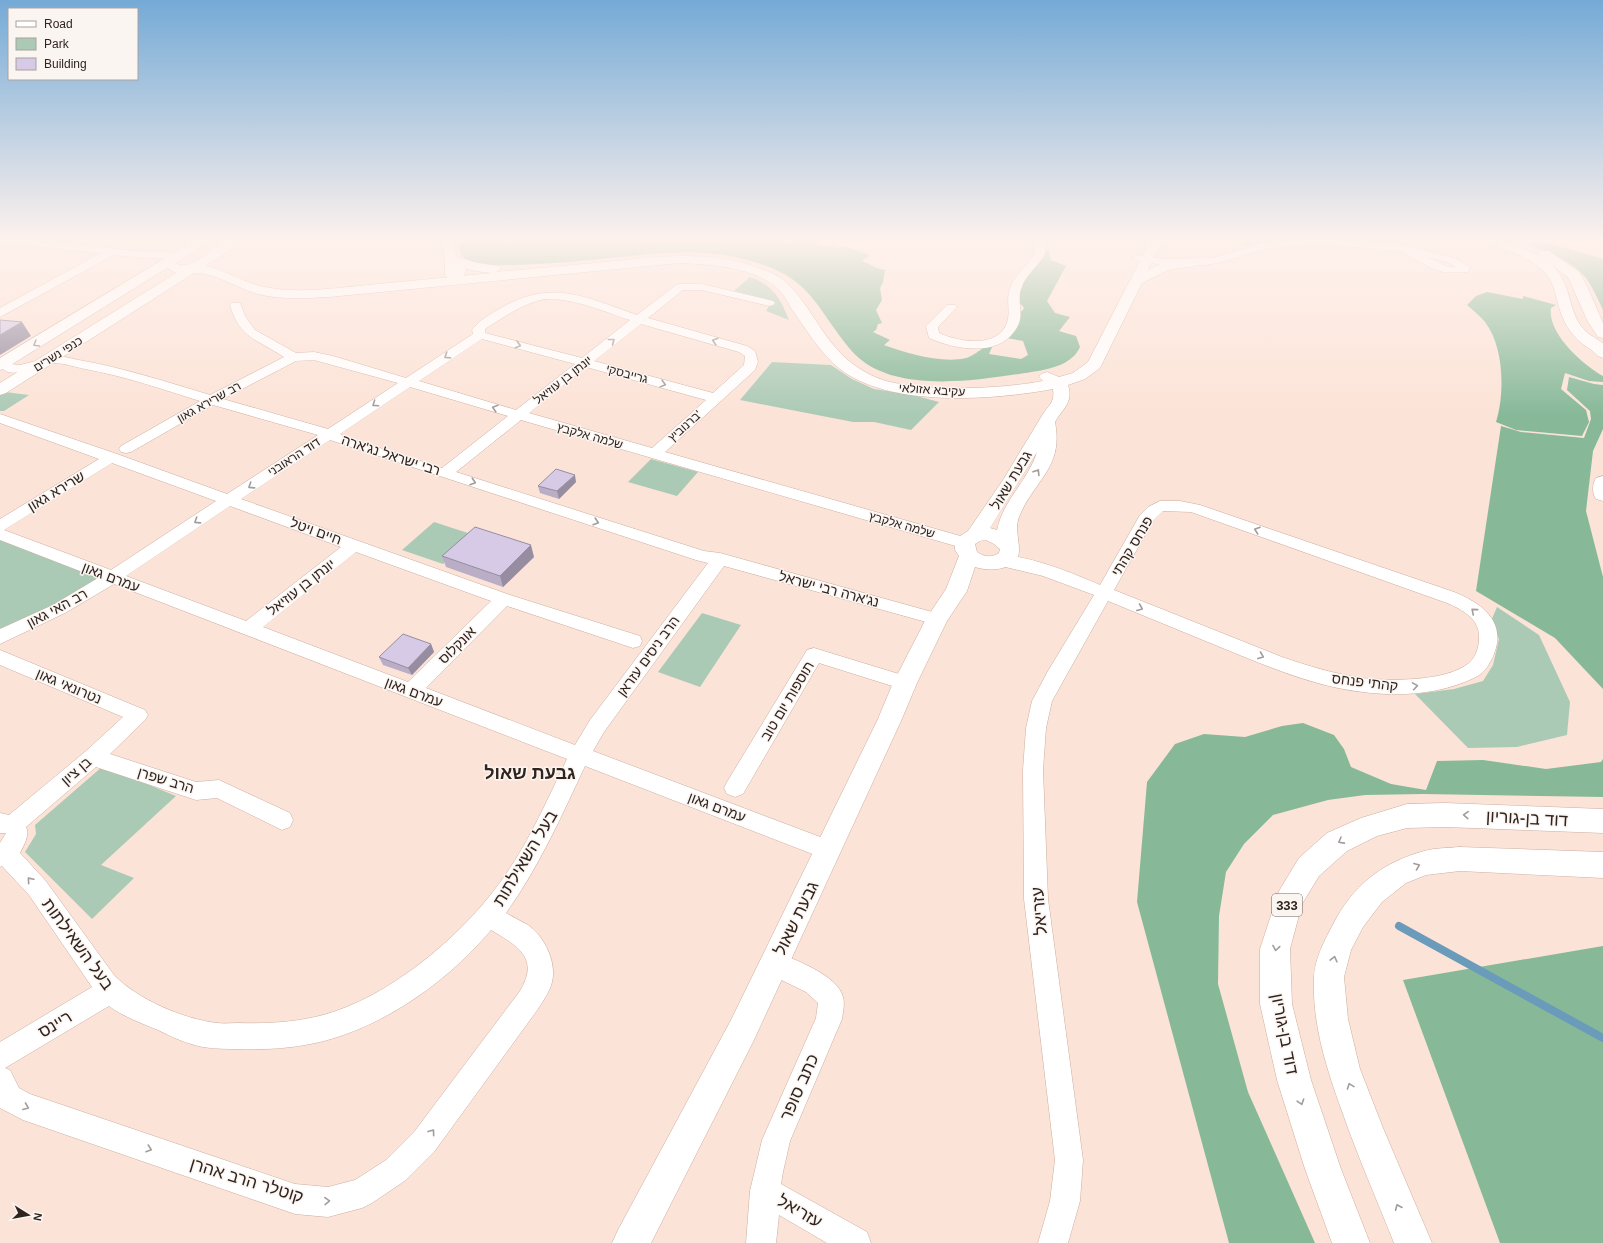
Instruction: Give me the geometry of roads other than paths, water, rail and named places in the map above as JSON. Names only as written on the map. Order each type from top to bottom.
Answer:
[{"type":"street","points":[[0,313],[27,298]]},
{"type":"street","name":"כנפי נשרים","points":[[2,364],[109,298]]},
{"type":"street","name":"כנפי נשרים","points":[[0,390],[51,360],[147,298]]},
{"type":"street","name":"דוד הראובני","points":[[112,577],[480,335],[478,330],[481,326],[516,304],[536,298]]},
{"type":"street","name":"דוד הראובני","points":[[573,298],[640,320]]},
{"type":"street","name":"יונתן בן עוזיאל","points":[[445,473],[667,298]]},
{"type":"street","name":"יונתן בן עוזיאל","points":[[748,298],[769,303]]},
{"type":"street","name":"עקיבא אזולאי","points":[[791,298],[835,358],[855,373],[868,379],[896,388],[923,392],[958,393],[1010,390],[1051,382]]},
{"type":"street","name":"עקיבא אזולאי","points":[[801,298],[846,358],[862,369],[875,375],[900,382],[945,387],[1009,381],[1051,382]]},
{"type":"street","points":[[951,307],[932,326],[933,335],[941,339],[960,344],[972,345],[986,343],[1003,336],[1012,326],[1014,319],[1014,298]]},
{"type":"street","points":[[1051,382],[1085,359],[1120,298]]},
{"type":"street","points":[[1010,390],[1034,395],[1052,411],[1074,392],[1090,371],[1128,298]]},
{"type":"street","points":[[1564,298],[1573,326],[1603,353]]},
{"type":"street","points":[[1585,298],[1595,322],[1602,331]]},
{"type":"street","name":"שלמה אלקבץ","points":[[236,305],[240,319],[248,330],[262,341],[293,357],[320,357],[970,545]]},
{"type":"street","points":[[640,320],[743,349],[750,360],[716,398]]},
{"type":"street","name":"גרייבסקי","points":[[480,335],[716,398]]},
{"type":"street","points":[[1588,340],[1603,349]]},
{"type":"street","name":"רב שרירא גאון","points":[[126,449],[211,400],[293,357]]},
{"type":"street","name":"רבי ישראל נג'ארה","points":[[2,364],[15,369],[51,360],[104,368],[147,379],[211,400],[330,434],[341,440],[702,556],[720,559]]},
{"type":"street","points":[[1051,382],[1078,378],[1090,371]]},
{"type":"street","name":"גבעת שאול","points":[[631,1243],[742,1031],[889,721],[905,683],[937,619],[956,591],[962,579],[970,545],[1017,488],[1038,472],[1047,451],[1052,411],[1051,382]]},
{"type":"street","name":"ברנוביץ'","points":[[654,454],[716,398]]},
{"type":"street","name":"חיים ויטל","points":[[0,418],[504,599],[633,641]]},
{"type":"street","name":"שרירא גאון","points":[[0,526],[112,457]]},
{"type":"street","points":[[1603,482],[1603,495]]},
{"type":"street","name":"גבעת שאול","points":[[956,591],[1003,554],[1006,537],[1006,524],[1017,488]]},
{"type":"street","name":"פנחס קהתי","points":[[1104,593],[1146,519],[1160,506],[1194,508],[1294,542]]},
{"type":"street","name":"עמרם גאון","points":[[0,534],[828,850]]},
{"type":"street","points":[[1003,554],[1001,539],[993,535],[970,545],[979,562],[1003,554],[1021,564],[1046,570],[1104,593]]},
{"type":"street","name":"קהתי פנחס","points":[[1104,593],[1280,664],[1330,678],[1363,685],[1407,687],[1458,678],[1477,667],[1486,652],[1488,632],[1485,622],[1464,602],[1294,542]]},
{"type":"street","name":"יונתן בן עוזיאל","points":[[248,629],[354,545]]},
{"type":"street","name":"נג'ארה רבי ישראל","points":[[720,559],[937,619]]},
{"type":"street","name":"הרב ניסים עזראן","points":[[580,755],[597,726],[720,559]]},
{"type":"street","name":"רב האי גאון","points":[[0,637],[59,609],[112,577]]},
{"type":"street","name":"עזריאל","points":[[1052,1243],[1065,1201],[1069,1160],[1036,899],[1033,770],[1036,728],[1042,701],[1054,676],[1104,593]]},
{"type":"street","name":"אונקלוס","points":[[411,691],[504,599]]},
{"type":"street","name":"תוספות יום טוב","points":[[735,788],[814,655],[905,683]]},
{"type":"street","name":"נטרונאי גאון","points":[[0,657],[138,715]]},
{"type":"street","name":"בן ציון","points":[[6,824],[93,757],[138,715]]},
{"type":"street","name":"בעל השאילתות","points":[[2,855],[30,879],[111,990],[126,1002],[180,1027],[211,1035],[258,1037],[290,1036],[336,1024],[368,1011],[408,987],[454,950],[489,916],[514,882],[541,838],[580,755]]},
{"type":"street","name":"הרב שפרן","points":[[93,757],[196,791],[218,789],[282,820]]},
{"type":"street","name":"דוד בן-גוריון","points":[[1351,1243],[1323,1169],[1294,1080],[1276,1004],[1275,949],[1289,900],[1309,867],[1337,842],[1371,826],[1407,816],[1445,814],[1603,821]]},
{"type":"street","points":[[2,855],[12,846],[16,838],[17,831],[6,824]]},
{"type":"street","points":[[1413,1243],[1367,1133],[1343,1069],[1332,1020],[1329,977],[1337,946],[1353,917],[1372,893],[1396,874],[1425,863],[1460,859],[1603,865]]},
{"type":"street","name":"קוטלר הרב אהרן","points":[[0,1080],[9,1098],[24,1106],[295,1199],[328,1202],[362,1193],[396,1170],[424,1142],[529,1000],[540,981],[540,962],[533,947],[520,934],[489,916]]},
{"type":"street","name":"כתב סופר","points":[[761,1243],[765,1191],[776,1140],[829,1019],[831,998],[815,983],[774,963]]},
{"type":"street","name":"ריינס","points":[[0,1057],[111,990]]},
{"type":"street","name":"עזריאל","points":[[765,1191],[856,1243]]},
{"type":"waterway","points":[[1399,926],[1603,1038]]},
{"type":"district","name":"גבעת שאול","points":[[530,773]]}]
